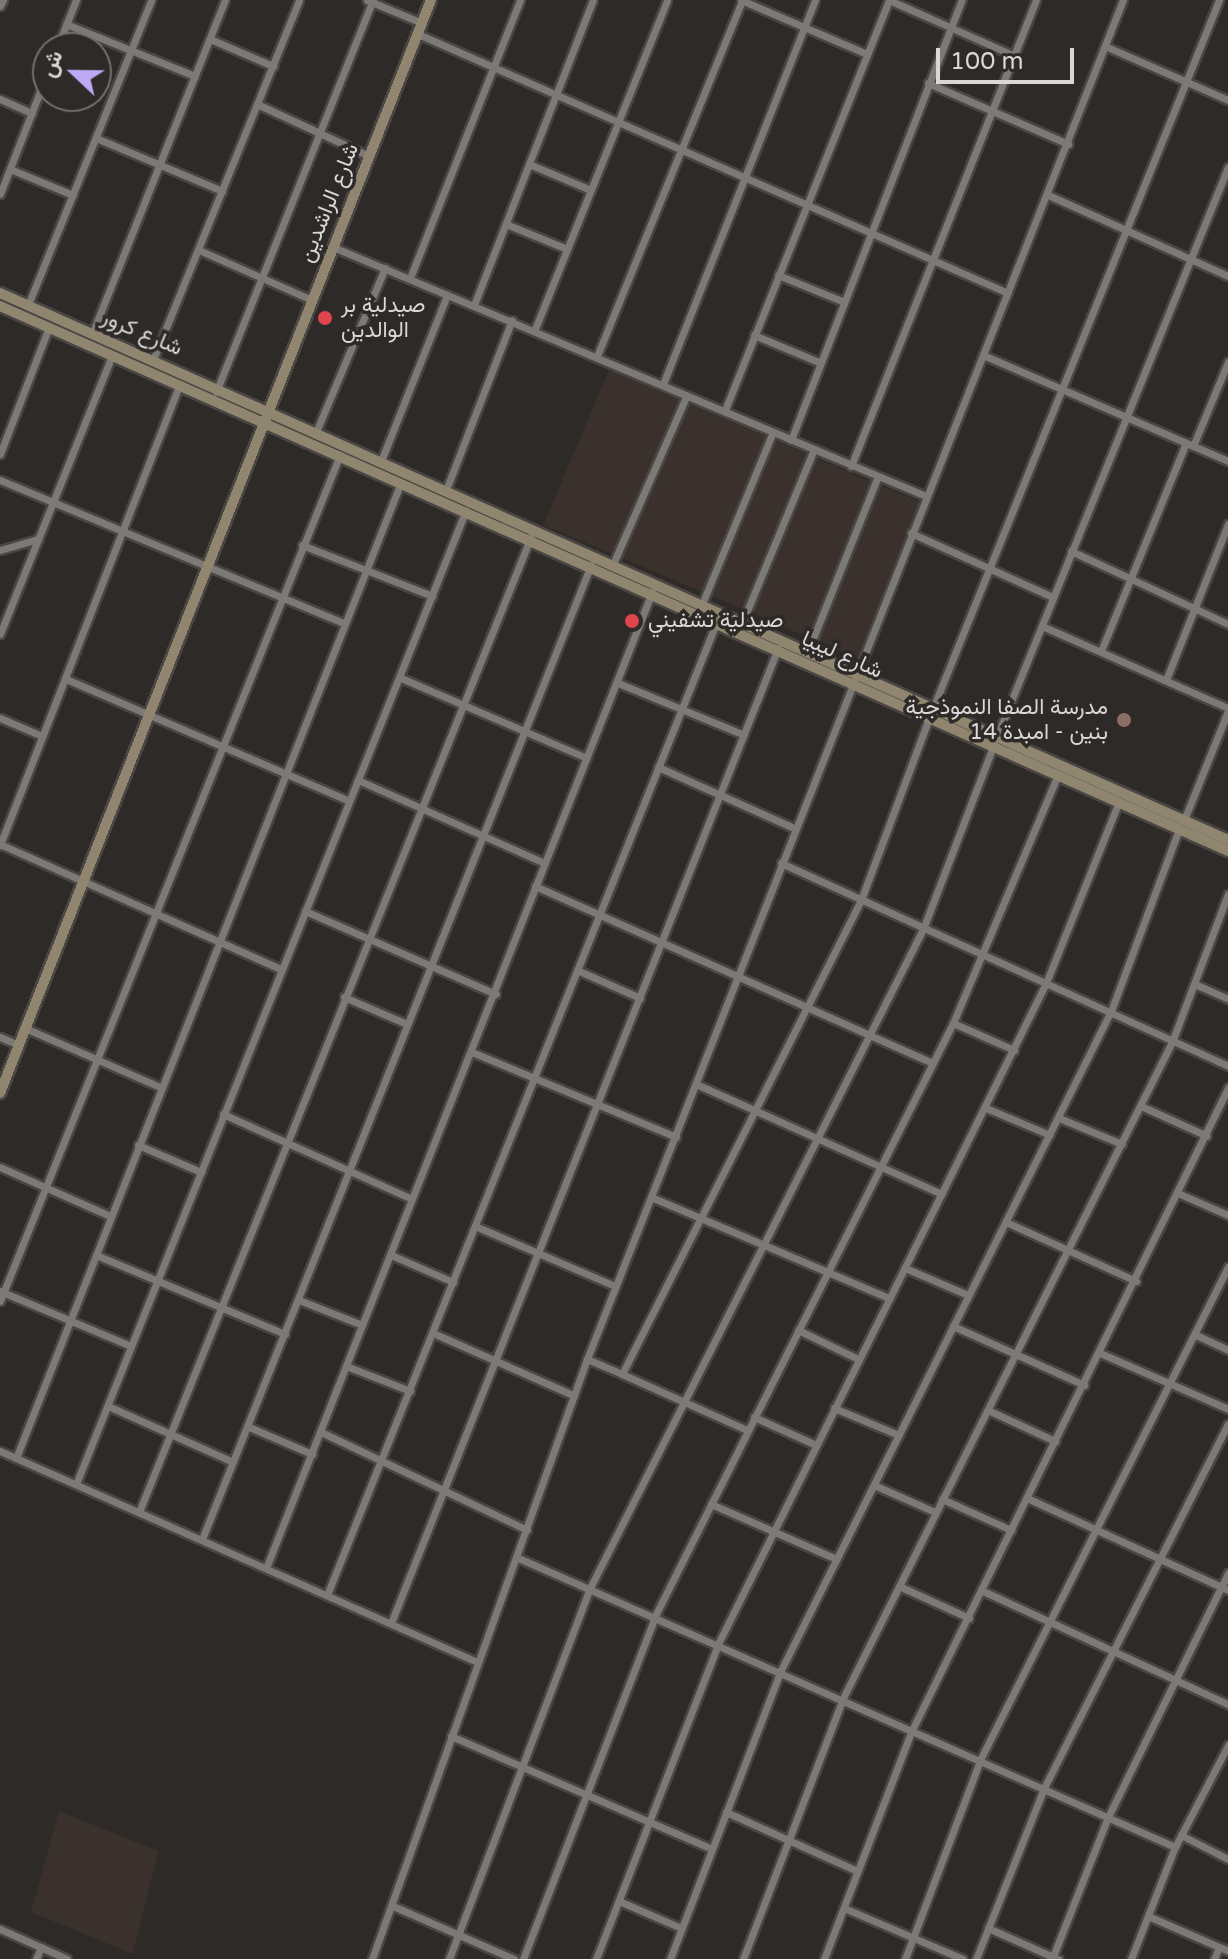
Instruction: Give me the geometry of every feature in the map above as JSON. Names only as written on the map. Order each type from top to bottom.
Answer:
[{"type":"main road","name":"شارع الراشدين","points":[[0,1093],[83,879],[209,571],[263,421],[431,0]]},
{"type":"main road","name":"شارع كرور","points":[[0,293],[268,410]]},
{"type":"main road","name":"شارع كرور","points":[[0,306],[263,421]]},
{"type":"main road","name":"شارع ليبيا","points":[[268,410],[446,490],[591,565],[778,648],[952,720],[1182,825],[1228,851]]},
{"type":"main road","name":"شارع ليبيا","points":[[263,421],[466,510],[488,514]]},
{"type":"main road","name":"شارع ليبيا","points":[[532,534],[613,564],[808,651],[854,677]]},
{"type":"main road","name":"شارع ليبيا","points":[[995,740],[1058,774],[1110,791],[1119,801],[1228,840]]},
{"type":"street","points":[[0,6],[3,0]]},
{"type":"street","points":[[63,32],[76,0]]},
{"type":"street","points":[[28,305],[151,0]]},
{"type":"street","points":[[92,334],[225,0]]},
{"type":"street","points":[[153,360],[299,0]]},
{"type":"street","points":[[410,278],[520,0]]},
{"type":"street","points":[[474,305],[593,0]]},
{"type":"street","points":[[535,329],[667,0]]},
{"type":"street","points":[[597,356],[741,0],[867,54]]},
{"type":"street","points":[[663,384],[815,0]]},
{"type":"street","points":[[725,410],[889,0],[1015,56]]},
{"type":"street","points":[[791,440],[842,301],[962,0]]},
{"type":"street","points":[[851,466],[1036,0]]},
{"type":"street","points":[[372,1959],[393,1906],[475,1661],[527,1530],[573,1395],[1123,0]]},
{"type":"street","points":[[622,1374],[861,900],[932,712],[1219,0]]},
{"type":"street","points":[[213,400],[371,1],[495,66],[1008,293]]},
{"type":"street","points":[[66,24],[195,76]]},
{"type":"street","points":[[210,39],[273,66]]},
{"type":"street","points":[[1105,46],[1228,100]]},
{"type":"street","points":[[928,83],[1068,144]]},
{"type":"street","points":[[0,99],[32,113],[0,194]]},
{"type":"street","points":[[257,104],[369,156]]},
{"type":"street","points":[[96,138],[222,191]]},
{"type":"street","points":[[529,164],[591,190]]},
{"type":"street","points":[[449,1959],[524,1769],[591,1586],[923,929],[995,740],[1228,167]]},
{"type":"street","points":[[10,169],[73,195]]},
{"type":"street","points":[[1048,195],[1228,276]]},
{"type":"street","points":[[506,224],[567,249]]},
{"type":"street","points":[[333,247],[535,329],[926,496]]},
{"type":"street","points":[[199,250],[312,300]]},
{"type":"street","points":[[316,432],[385,268]]},
{"type":"street","points":[[778,275],[842,301]]},
{"type":"street","points":[[381,461],[447,295]]},
{"type":"street","points":[[446,490],[512,320]]},
{"type":"street","points":[[0,454],[49,327]]},
{"type":"street","points":[[754,335],[819,362]]},
{"type":"street","points":[[0,634],[112,355]]},
{"type":"street","points":[[983,355],[1228,461]]},
{"type":"street","points":[[1101,651],[1228,362]]},
{"type":"street","points":[[180,384],[0,844],[281,969]]},
{"type":"street","points":[[613,564],[687,395]]},
{"type":"street","points":[[702,604],[773,432]]},
{"type":"street","points":[[742,623],[814,449]]},
{"type":"street","points":[[131,1346],[1,1295],[340,455]]},
{"type":"street","points":[[808,651],[878,476]]},
{"type":"street","points":[[0,480],[209,571],[343,623]]},
{"type":"street","points":[[16,1458],[401,482]]},
{"type":"street","points":[[76,1484],[466,510]]},
{"type":"street","points":[[1166,680],[1228,524]]},
{"type":"street","points":[[911,533],[1053,597]]},
{"type":"street","points":[[139,1512],[172,1436],[419,807],[532,534]]},
{"type":"street","points":[[0,550],[38,539]]},
{"type":"street","points":[[302,545],[432,596]]},
{"type":"street","points":[[1071,551],[1228,624]]},
{"type":"street","points":[[202,1539],[591,565]]},
{"type":"street","points":[[266,1568],[496,994],[535,886],[652,592]]},
{"type":"street","points":[[327,1595],[717,621]]},
{"type":"street","points":[[670,1959],[781,1670],[1111,1011],[1228,710],[1042,626]]},
{"type":"street","points":[[391,1623],[778,648]]},
{"type":"street","points":[[401,678],[587,758]]},
{"type":"street","points":[[66,679],[349,801]]},
{"type":"street","points":[[618,683],[744,735]]},
{"type":"street","points":[[0,718],[42,736]]},
{"type":"street","points":[[658,767],[794,828]]},
{"type":"street","points":[[523,1959],[656,1614],[953,1023],[985,956],[1058,774]]},
{"type":"street","points":[[358,780],[544,863]]},
{"type":"street","points":[[596,1959],[719,1642],[1046,983],[1119,801]]},
{"type":"street","points":[[781,863],[1228,1066]]},
{"type":"street","points":[[535,886],[809,1005],[932,1063]]},
{"type":"street","points":[[743,1959],[843,1698],[935,1512],[990,1411],[1172,1042],[1197,985],[1228,894]]},
{"type":"street","points":[[305,911],[496,994]]},
{"type":"street","points":[[577,970],[640,998]]},
{"type":"street","points":[[1197,985],[1228,999]]},
{"type":"street","points":[[344,997],[407,1024]]},
{"type":"street","points":[[953,1023],[1014,1050]]},
{"type":"street","points":[[25,1028],[160,1087]]},
{"type":"street","points":[[0,1037],[19,1045]]},
{"type":"street","points":[[472,1052],[676,1137]]},
{"type":"street","points":[[696,1084],[942,1194]]},
{"type":"street","points":[[824,1959],[912,1730],[1180,1194],[1228,1088]]},
{"type":"street","points":[[1141,1106],[1207,1136]]},
{"type":"street","points":[[986,1108],[1050,1135]]},
{"type":"street","points":[[223,1114],[412,1199]]},
{"type":"street","points":[[1059,1118],[1122,1144]]},
{"type":"street","points":[[138,1145],[201,1172]]},
{"type":"street","points":[[0,1167],[110,1216]]},
{"type":"street","points":[[1180,1194],[1228,1215]]},
{"type":"street","points":[[651,1197],[889,1298]]},
{"type":"street","points":[[1006,1222],[1136,1281]]},
{"type":"street","points":[[475,1226],[615,1286]]},
{"type":"street","points":[[96,1255],[285,1334]]},
{"type":"street","points":[[391,1255],[453,1282]]},
{"type":"street","points":[[905,1959],[980,1760],[1228,1267]]},
{"type":"street","points":[[905,1268],[968,1295]]},
{"type":"street","points":[[299,1300],[362,1325]]},
{"type":"street","points":[[953,1326],[1084,1385]]},
{"type":"street","points":[[798,1330],[858,1359]]},
{"type":"street","points":[[433,1333],[573,1395]]},
{"type":"street","points":[[1196,1335],[1228,1350]]},
{"type":"street","points":[[1100,1353],[1228,1409]]},
{"type":"street","points":[[587,1359],[747,1430]]},
{"type":"street","points":[[346,1366],[410,1391]]},
{"type":"street","points":[[108,1406],[233,1462]]},
{"type":"street","points":[[834,1408],[899,1435]]},
{"type":"street","points":[[990,1411],[1055,1441]]},
{"type":"street","points":[[754,1417],[816,1445]]},
{"type":"street","points":[[976,1959],[1044,1788],[1157,1558],[1228,1424]]},
{"type":"street","points":[[249,1427],[312,1454]]},
{"type":"street","points":[[321,1432],[527,1530]]},
{"type":"street","points":[[0,1451],[475,1661]]},
{"type":"street","points":[[874,1485],[935,1512]]},
{"type":"street","points":[[1027,1498],[1224,1589]]},
{"type":"street","points":[[942,1499],[1011,1530]]},
{"type":"street","points":[[711,1504],[836,1559]]},
{"type":"street","points":[[516,1557],[656,1614],[1175,1847]]},
{"type":"street","points":[[988,1928],[1054,1958],[1108,1817],[1224,1589],[1228,1573]]},
{"type":"street","points":[[899,1586],[969,1618]]},
{"type":"street","points":[[983,1591],[1228,1704]]},
{"type":"street","points":[[451,1736],[712,1849]]},
{"type":"street","points":[[1131,1959],[1175,1847],[1228,1745]]},
{"type":"street","points":[[1219,1763],[1228,1767]]},
{"type":"street","points":[[726,1812],[857,1871]]},
{"type":"street","points":[[1181,1835],[1228,1859]]},
{"type":"street","points":[[619,1901],[681,1928]]},
{"type":"street","points":[[393,1906],[514,1959]]},
{"type":"street","points":[[844,1908],[963,1959]]},
{"type":"street","points":[[1148,1916],[1228,1951]]},
{"type":"street","points":[[0,1929],[67,1959]]},
{"type":"street","points":[[36,1959],[41,1947]]},
{"type":"street","points":[[1214,1959],[1219,1947]]},
{"type":"shaded area","points":[[609,370],[931,507],[866,661],[543,525]]},
{"type":"shaded area","points":[[59,1811],[158,1851],[133,1954],[31,1912]]},
{"type":"place","name":"صيدلية بر الوالدين","points":[[325,318]]},
{"type":"place","name":"صيدلية تشفيني","points":[[632,621]]},
{"type":"place","name":"مدرسة الصفا النموذجية بنين - امبدة 14","points":[[1124,720]]}]
